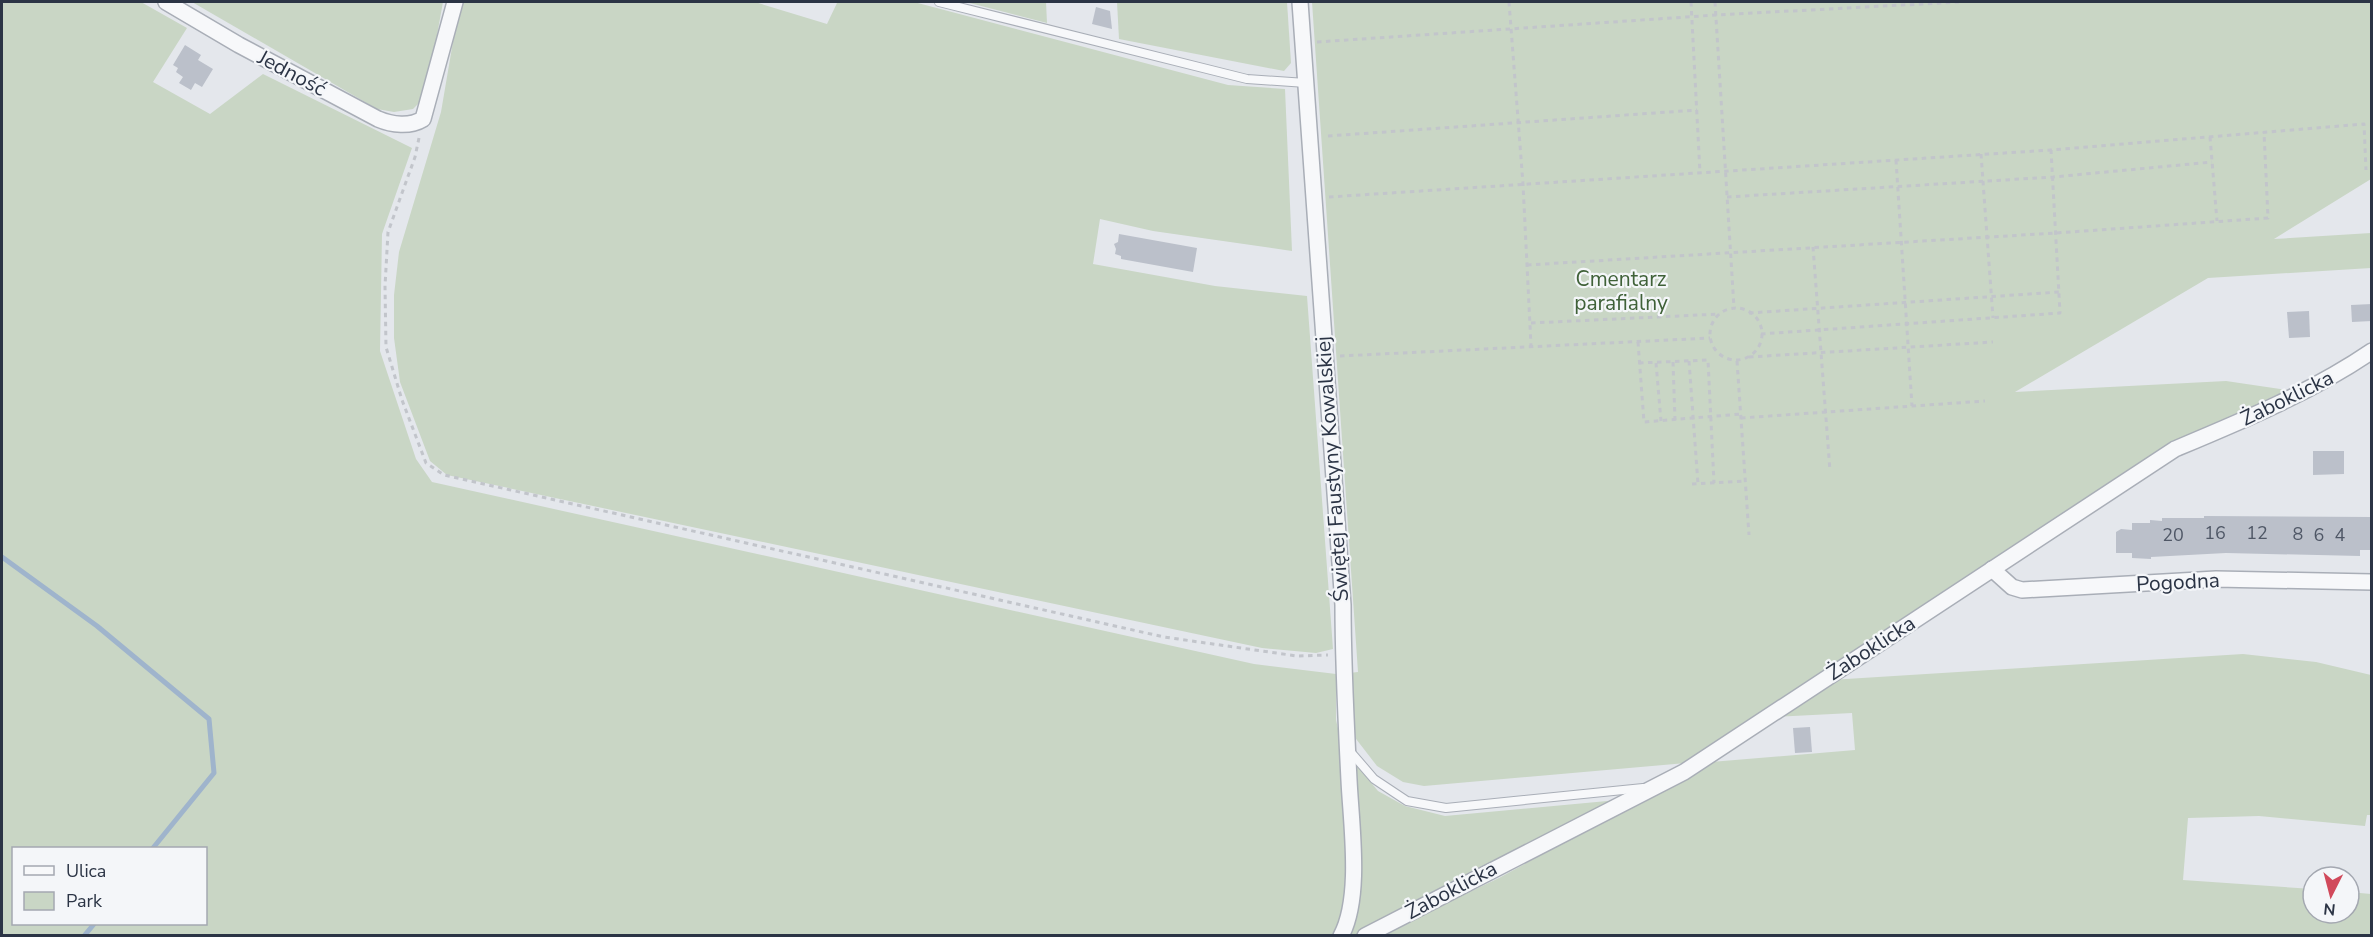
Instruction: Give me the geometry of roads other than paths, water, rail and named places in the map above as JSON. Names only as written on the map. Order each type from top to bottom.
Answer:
[{"type":"street","name":"Jedność","points":[[166,2],[239,45],[378,119],[396,124],[417,123],[423,119],[455,2]]},
{"type":"street","name":"Świętej Faustyny Kowalskiej","points":[[1299,2],[1315,198],[1342,605],[1353,876],[1346,927],[1341,936]]},
{"type":"street","name":"Żaboklicka","points":[[1365,936],[1684,772],[2175,449],[2229,426],[2334,375],[2372,351]]},
{"type":"street","name":"Pogodna","points":[[1992,569],[2012,587],[2022,590],[2216,579],[2372,582]]},
{"type":"lane","points":[[939,2],[1247,80],[1306,83]]},
{"type":"lane","points":[[1347,748],[1374,779],[1407,801],[1446,808],[1651,788]]},
{"type":"waterway","points":[[2,557],[97,626],[209,719],[214,773],[154,847]]},
{"type":"waterway","points":[[84,936],[93,925]]},
{"type":"park label","name":"Cmentarz parafialny","points":[[1621,291]]}]
